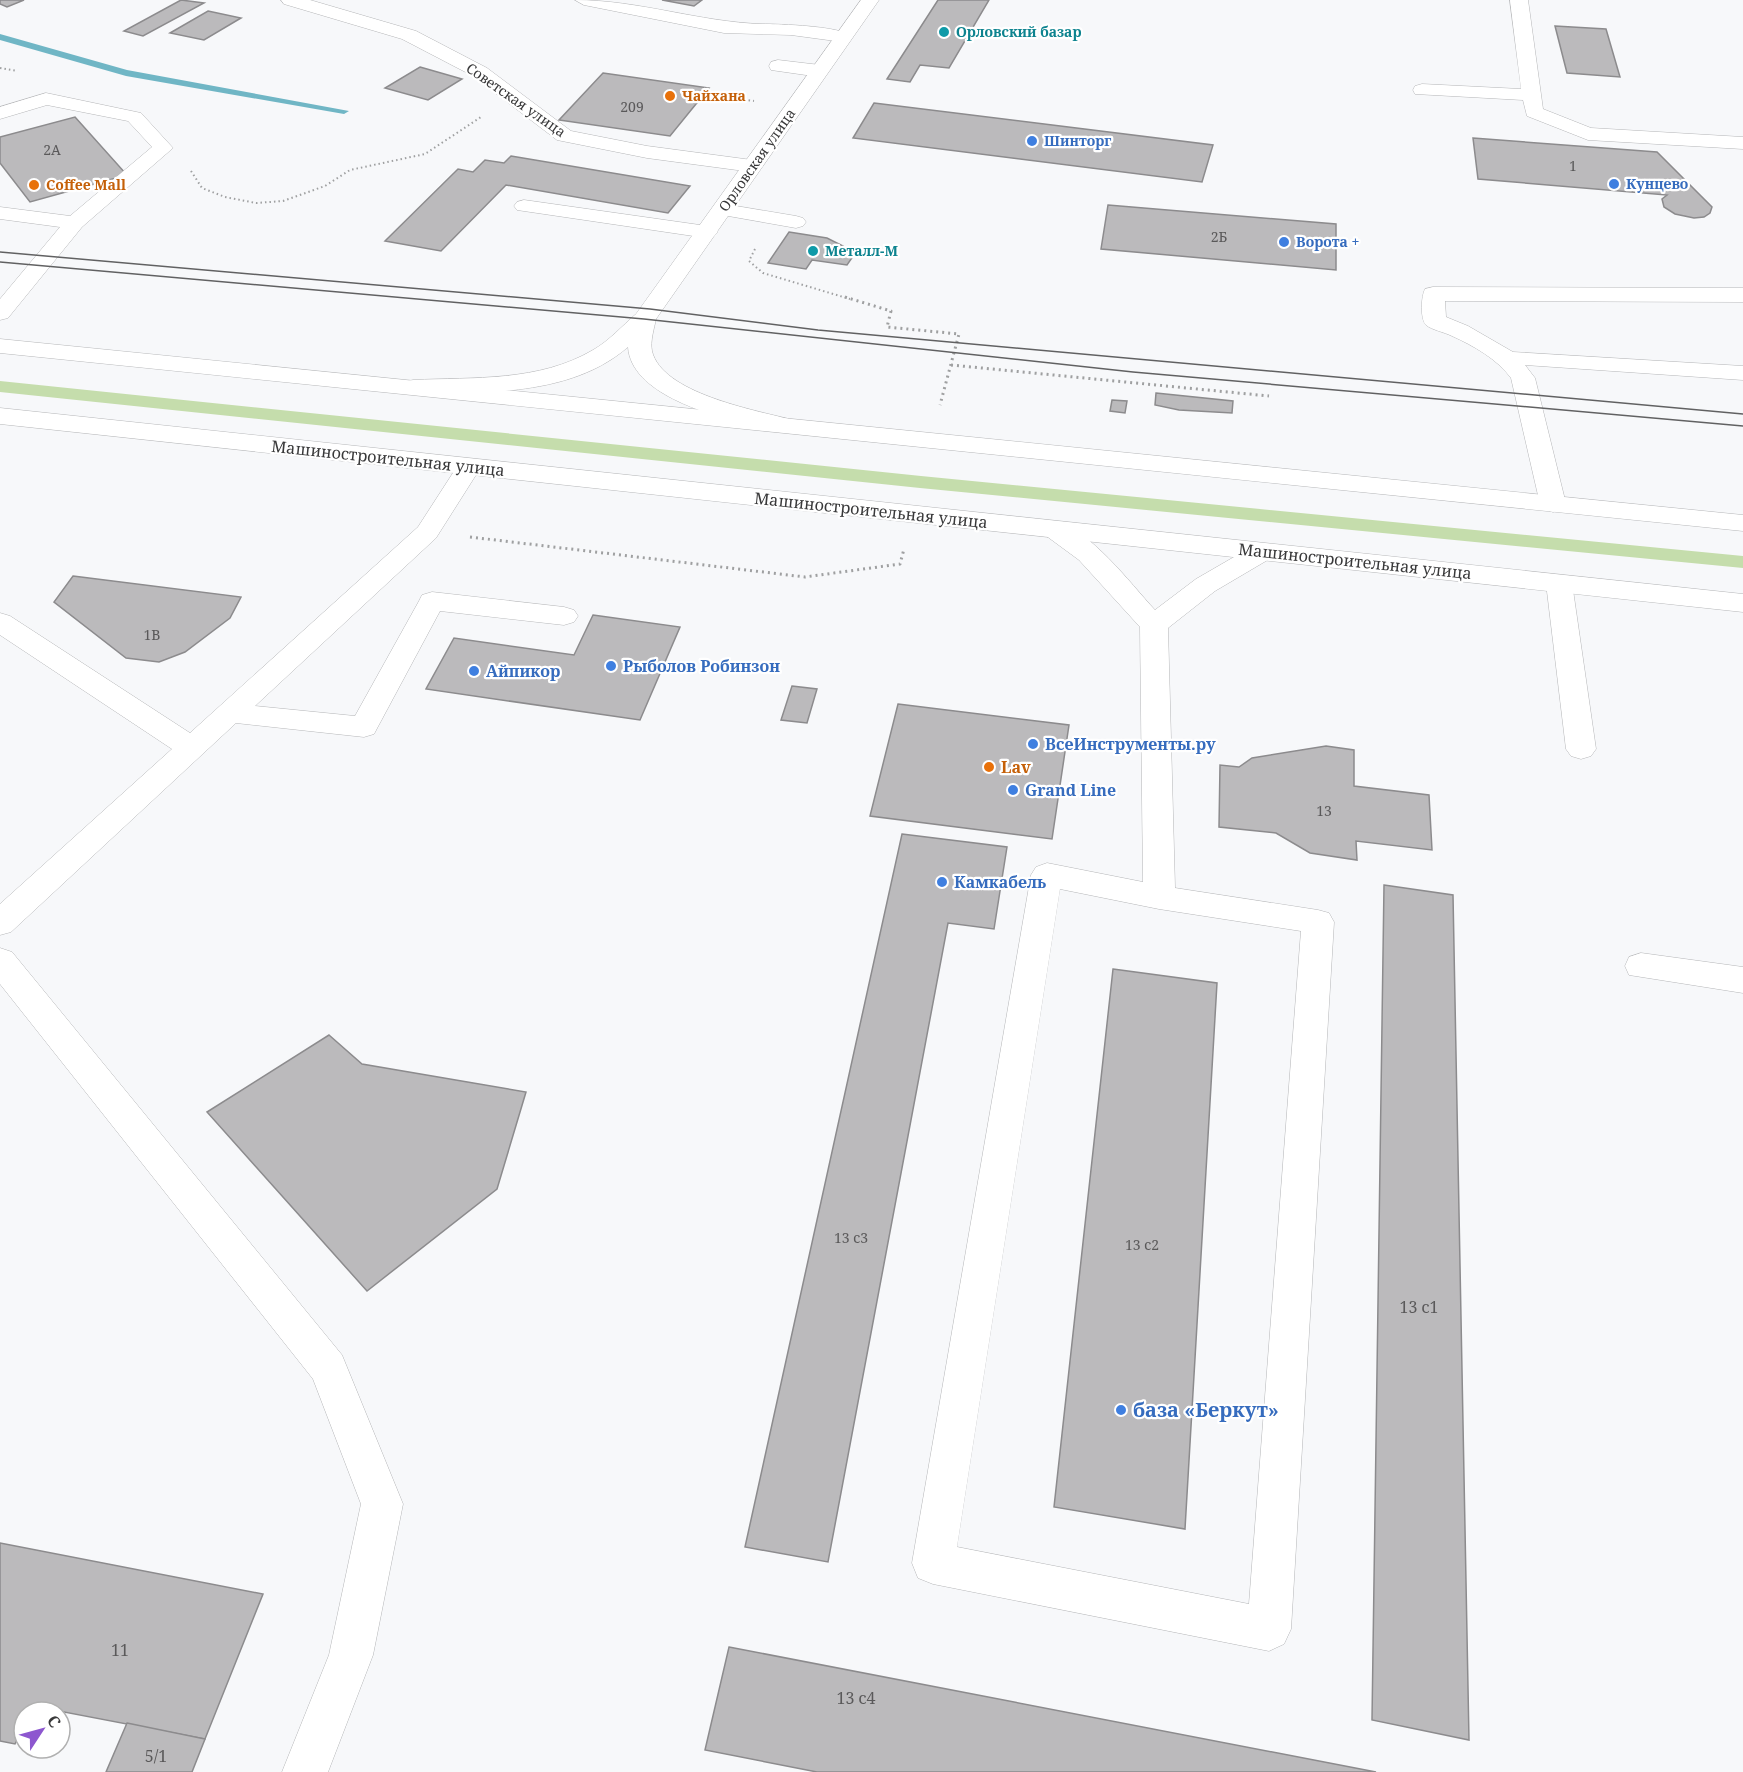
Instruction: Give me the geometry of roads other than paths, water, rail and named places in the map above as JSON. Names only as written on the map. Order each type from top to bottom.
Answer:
[{"type":"main road","name":"Советская улица","points":[[290,0],[409,34],[480,72],[564,136],[647,152],[752,166]]},
{"type":"main road","name":"Орловская улица","points":[[406,388],[501,383],[574,369],[603,355],[644,319],[724,210],[752,166],[870,0]]},
{"type":"main road","points":[[644,319],[640,352],[648,369],[672,388],[740,415],[793,427]]},
{"type":"main road","points":[[0,346],[1743,523]]},
{"type":"main road","name":"Машиностроительная улица","points":[[0,416],[1743,603]]},
{"type":"lane","points":[[584,0],[724,28],[791,30],[843,37]]},
{"type":"lane","points":[[1519,0],[1534,112],[1588,134],[1743,143]]},
{"type":"lane","points":[[778,66],[820,71]]},
{"type":"lane","points":[[1422,90],[1532,95]]},
{"type":"lane","points":[[0,113],[46,99],[134,117],[163,148],[75,223],[0,313]]},
{"type":"lane","points":[[524,206],[707,232]]},
{"type":"lane","points":[[724,210],[796,222]]},
{"type":"lane","points":[[0,213],[75,223]]},
{"type":"lane","points":[[1553,504],[1523,378],[1509,359],[1460,331],[1435,321],[1433,294],[1743,295]]},
{"type":"lane","points":[[1509,359],[1743,373]]},
{"type":"lane","points":[[0,923],[427,531],[469,467]]},
{"type":"lane","points":[[1054,529],[1088,554],[1154,625],[1159,897]]},
{"type":"lane","points":[[1154,625],[1179,603],[1227,569],[1262,552]]},
{"type":"lane","points":[[1559,583],[1581,748]]},
{"type":"lane","points":[[230,713],[364,727],[432,601],[564,616]]},
{"type":"lane","points":[[0,621],[192,748]]},
{"type":"lane","points":[[1047,875],[1159,897],[1318,922],[1269,1629],[933,1563],[1047,875]]},
{"type":"lane","points":[[0,943],[45,882]]},
{"type":"lane","points":[[0,961],[328,1368],[382,1504],[351,1655],[305,1772]]},
{"type":"lane","points":[[1641,966],[1743,980]]},
{"type":"waterway","points":[[0,37],[126,73],[344,111]]},
{"type":"tram line","points":[[0,252],[650,309],[818,330],[1743,414]]},
{"type":"tram line","points":[[0,262],[644,319],[1133,372],[1743,426]]},
{"type":"place","name":"Орловский базар","points":[[944,32]]},
{"type":"place","name":"Чайхана","points":[[670,96]]},
{"type":"place","name":"Шинторг","points":[[1032,141]]},
{"type":"place","name":"Кунцево","points":[[1614,184]]},
{"type":"place","name":"Coffee Mall","points":[[34,185]]},
{"type":"place","name":"Ворота +","points":[[1284,242]]},
{"type":"place","name":"Металл-М","points":[[813,251]]},
{"type":"place","name":"Рыболов Робинзон","points":[[611,666]]},
{"type":"place","name":"Айпикор","points":[[474,671]]},
{"type":"place","name":"ВсеИнструменты.ру","points":[[1033,744]]},
{"type":"place","name":"Lav","points":[[989,767]]},
{"type":"place","name":"Grand Line","points":[[1013,790]]},
{"type":"place","name":"Камкабель","points":[[942,882]]},
{"type":"place","name":"база «Беркут»","points":[[1121,1410]]}]
